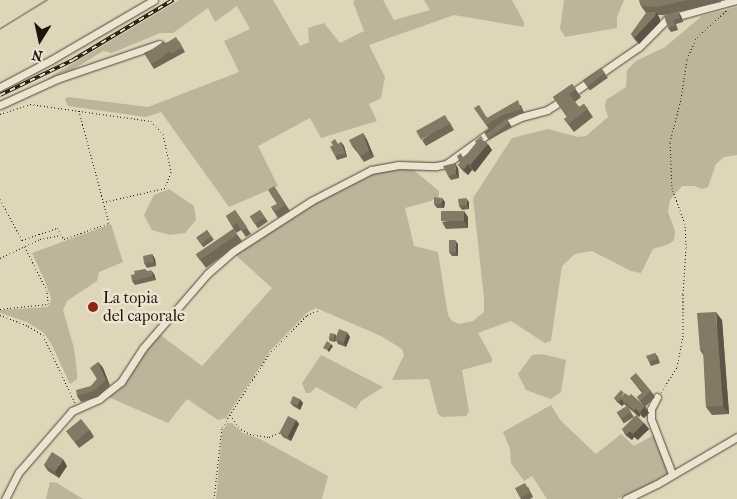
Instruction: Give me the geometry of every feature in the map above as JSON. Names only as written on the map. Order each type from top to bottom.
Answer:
[{"type":"street","points":[[0,86],[154,0]]},
{"type":"street","points":[[5,499],[19,472],[77,408],[99,399],[121,382],[137,355],[207,274],[232,252],[275,222],[371,170],[398,165],[436,166],[446,164],[483,136],[506,124],[542,112],[558,104],[639,47],[667,19],[733,1]]},
{"type":"street","points":[[0,105],[57,79],[159,44]]},
{"type":"street","points":[[657,396],[651,409],[650,419],[672,474]]},
{"type":"street","points":[[626,499],[737,437]]},
{"type":"path","points":[[657,396],[677,367],[683,337],[685,224],[672,189],[670,142],[681,99],[687,59],[697,37],[727,10],[733,1]]},
{"type":"path","points":[[0,114],[30,104],[151,122],[163,134],[170,172],[165,188],[104,202]]},
{"type":"path","points":[[0,200],[22,240],[56,228],[64,239],[109,223],[79,111]]},
{"type":"path","points":[[0,258],[24,245],[60,235]]},
{"type":"path","points":[[0,309],[48,304],[47,291],[24,245]]},
{"type":"path","points":[[214,499],[220,432],[269,354],[307,315],[320,310]]},
{"type":"path","points":[[0,315],[28,326],[43,335],[77,408]]},
{"type":"path","points":[[230,415],[241,429],[258,436],[269,437],[278,435],[284,430]]},
{"type":"shaded area","points":[[179,0],[273,0],[300,46],[309,42],[308,28],[324,23],[340,43],[364,31],[353,2],[355,0],[383,0],[394,20],[430,10],[424,0],[512,0],[524,22],[524,27],[454,15],[369,45],[385,77],[381,98],[369,104],[377,121],[321,138],[310,118],[258,146],[278,186],[229,207],[161,112],[146,117],[68,106],[65,99],[68,97],[148,107],[239,72],[224,41],[250,29],[237,6],[215,22],[208,8],[173,33],[160,33],[112,53],[103,51],[74,69],[45,80]]},
{"type":"shaded area","points":[[564,0],[624,0],[617,17],[617,28],[565,37],[560,29]]},
{"type":"shaded area","points":[[737,7],[737,155],[724,157],[716,164],[708,187],[702,189],[695,186],[682,186],[670,200],[668,212],[675,231],[674,240],[669,244],[653,249],[641,273],[631,271],[592,251],[575,254],[562,266],[551,341],[545,343],[511,321],[478,333],[492,358],[492,362],[462,370],[469,411],[466,416],[442,417],[438,414],[429,379],[392,380],[404,355],[402,349],[381,336],[316,308],[308,312],[271,350],[226,418],[218,420],[187,399],[168,423],[106,396],[159,334],[202,366],[272,288],[232,252],[275,222],[371,170],[406,164],[439,191],[439,196],[431,201],[405,208],[414,246],[438,252],[448,315],[452,321],[459,324],[473,321],[484,312],[484,298],[473,198],[512,138],[548,129],[578,137],[586,136],[608,117],[605,107],[606,100],[626,87],[627,70],[636,61],[665,47],[702,16]]},
{"type":"shaded area","points":[[169,189],[194,206],[196,220],[185,233],[170,235],[152,230],[144,215],[154,195]]},
{"type":"shaded area","points":[[111,224],[123,262],[99,272],[97,281],[67,301],[63,310],[74,348],[77,373],[77,379],[70,384],[51,343],[44,333],[27,322],[0,313],[0,310],[47,307],[50,304],[51,298],[32,253]]},
{"type":"shaded area","points":[[542,354],[566,360],[561,392],[551,399],[526,390],[518,374],[532,355]]},
{"type":"shaded area","points":[[321,355],[383,387],[361,401],[356,409],[316,387],[310,393],[306,393],[302,383]]},
{"type":"shaded area","points":[[551,405],[560,420],[596,454],[621,434],[634,446],[654,435],[669,473],[638,491],[617,499],[547,499],[532,476],[524,481],[511,463],[510,449],[503,432]]},
{"type":"shaded area","points":[[227,423],[232,423],[243,433],[260,439],[328,476],[322,499],[216,499],[222,432]]},
{"type":"shaded area","points":[[50,482],[57,483],[83,499],[46,499]]},
{"type":"building","points":[[639,0],[688,0],[658,7],[641,6]]},
{"type":"building","points":[[678,11],[680,18],[673,20],[675,25],[668,28],[664,16]]},
{"type":"building","points":[[647,12],[656,12],[655,16],[635,37],[631,34]]},
{"type":"building","points":[[176,37],[182,47],[171,54],[165,44]]},
{"type":"building","points":[[164,41],[171,51],[152,64],[145,54]]},
{"type":"building","points":[[601,68],[605,73],[588,87],[584,82]]},
{"type":"building","points":[[572,84],[576,89],[569,94],[579,107],[584,104],[588,109],[568,124],[564,119],[567,117],[553,97]]},
{"type":"building","points":[[518,100],[521,109],[501,116],[486,125],[474,108],[479,105],[487,118]]},
{"type":"building","points":[[445,115],[450,124],[421,140],[416,131]]},
{"type":"building","points":[[506,119],[509,123],[488,139],[485,135]]},
{"type":"building","points":[[363,133],[369,151],[360,156],[349,140]]},
{"type":"building","points":[[480,138],[488,144],[470,165],[468,164],[464,169],[458,165]]},
{"type":"building","points":[[335,139],[338,144],[341,142],[345,153],[335,156],[330,147],[333,145],[331,142]]},
{"type":"building","points":[[461,153],[463,160],[460,163],[457,156]]},
{"type":"building","points":[[455,163],[456,174],[448,176],[443,166]]},
{"type":"building","points":[[274,186],[285,205],[274,212],[271,207],[277,204],[268,190]]},
{"type":"building","points":[[434,197],[442,198],[441,204],[434,204]]},
{"type":"building","points":[[466,198],[467,205],[459,206],[458,199]]},
{"type":"building","points":[[235,210],[247,227],[242,231],[237,223],[232,226],[226,216]]},
{"type":"building","points":[[260,210],[265,218],[255,224],[250,216]]},
{"type":"building","points":[[441,211],[464,211],[464,221],[441,221]]},
{"type":"building","points":[[233,229],[237,235],[200,260],[196,254]]},
{"type":"building","points":[[207,230],[211,236],[201,244],[197,239]]},
{"type":"building","points":[[449,240],[455,240],[456,252],[449,252]]},
{"type":"building","points":[[152,254],[154,262],[144,263],[143,256]]},
{"type":"building","points":[[145,269],[146,272],[151,270],[153,276],[132,281],[131,275],[135,274],[134,271]]},
{"type":"building","points":[[716,312],[723,406],[706,407],[703,350],[700,350],[697,313]]},
{"type":"building","points":[[339,329],[347,332],[343,342],[335,339]]},
{"type":"building","points":[[330,333],[335,334],[334,340],[329,339]]},
{"type":"building","points":[[327,341],[331,344],[327,350],[323,348]]},
{"type":"building","points":[[655,353],[657,359],[649,362],[646,356]]},
{"type":"building","points":[[98,362],[106,380],[94,391],[77,396],[76,390],[91,386],[97,379],[90,368]]},
{"type":"building","points":[[636,373],[651,391],[640,401],[637,397],[643,392],[630,378]]},
{"type":"building","points":[[621,390],[624,393],[619,402],[614,398]]},
{"type":"building","points":[[625,393],[629,396],[631,394],[645,406],[640,412],[636,409],[634,410],[620,398]]},
{"type":"building","points":[[293,396],[300,399],[298,406],[290,402]]},
{"type":"building","points":[[627,406],[631,412],[621,419],[617,413]]},
{"type":"building","points":[[636,415],[644,423],[633,434],[630,431],[627,434],[622,429]]},
{"type":"building","points":[[288,416],[296,420],[287,437],[279,433]]},
{"type":"building","points":[[81,419],[90,430],[75,442],[66,431]]},
{"type":"building","points":[[52,452],[63,459],[55,472],[44,465]]},
{"type":"building","points":[[525,483],[530,493],[520,498],[515,488]]},
{"type":"waterway","points":[[0,29],[47,0]]},
{"type":"railway","points":[[0,95],[73,60],[173,0]]},
{"type":"place","name":"La topia del caporale","points":[[93,307]]}]
